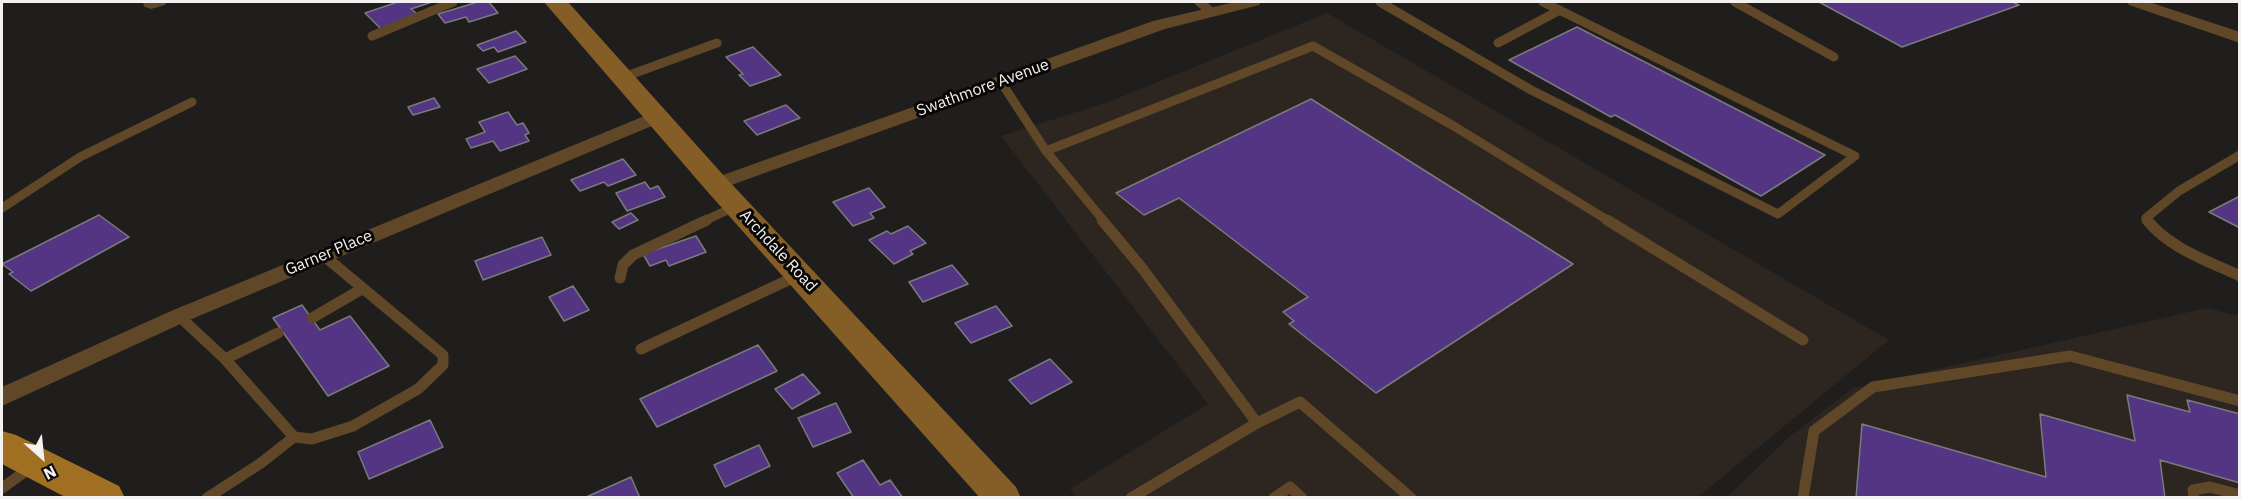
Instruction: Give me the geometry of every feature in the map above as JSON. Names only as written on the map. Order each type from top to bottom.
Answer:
[{"type":"main road","name":"Archdale Road","points":[[556,2],[659,116],[716,184],[1003,498]]},
{"type":"main road","points":[[2,446],[104,497]]},
{"type":"street","name":"Swathmore Avenue","points":[[716,184],[1206,7],[1253,2]]},
{"type":"street","points":[[2135,2],[2240,38]]},
{"type":"street","name":"Garner Place","points":[[2,397],[179,316],[659,116]]},
{"type":"lane","points":[[372,36],[453,2]]},
{"type":"lane","points":[[1380,2],[1531,90],[1778,214],[1855,156],[1543,2]]},
{"type":"lane","points":[[1735,2],[1834,57]]},
{"type":"lane","points":[[1498,43],[1560,10]]},
{"type":"lane","points":[[624,77],[717,43]]},
{"type":"lane","points":[[1046,151],[1313,46],[1452,125],[1803,340]]},
{"type":"lane","points":[[1001,82],[1046,151],[1142,268],[1257,423]]},
{"type":"lane","points":[[2,208],[80,157],[192,102]]},
{"type":"lane","points":[[2240,155],[2179,191],[2146,218],[2151,227],[2168,239],[2240,276]]},
{"type":"lane","points":[[620,278],[620,269],[624,262],[633,255],[736,206]]},
{"type":"lane","points":[[179,316],[225,358],[294,437],[312,440],[353,426],[418,389],[443,365],[442,355],[323,255]]},
{"type":"lane","points":[[641,349],[800,275]]},
{"type":"lane","points":[[312,318],[362,290]]},
{"type":"lane","points":[[225,358],[278,333]]},
{"type":"lane","points":[[1803,498],[1814,431],[1873,387],[2070,356],[2240,401]]},
{"type":"lane","points":[[1131,498],[1257,423],[1300,402],[1411,498]]},
{"type":"lane","points":[[207,498],[261,463],[294,437]]},
{"type":"lane","points":[[2,488],[37,463]]},
{"type":"lane","points":[[2194,498],[2193,490],[2210,486],[2240,495]]},
{"type":"lane","points":[[1274,498],[1290,487],[1302,498]]},
{"type":"shaded area","points":[[1327,13],[1889,340],[1698,497],[1077,497],[1070,489],[1208,404],[1001,136],[1111,101]]},
{"type":"shaded area","points":[[2207,308],[2239,316],[2239,497],[1726,498],[1788,438],[1853,388]]},
{"type":"building","points":[[398,2],[432,2],[411,9],[420,16],[382,30],[365,13]]},
{"type":"building","points":[[478,2],[489,2],[498,13],[469,22],[466,17],[445,23],[438,14]]},
{"type":"building","points":[[1819,2],[2012,2],[2019,5],[1902,47]]},
{"type":"building","points":[[1577,27],[1825,155],[1761,196],[1615,115],[1611,117],[1509,60]]},
{"type":"building","points":[[516,31],[526,42],[498,52],[494,47],[483,51],[477,45]]},
{"type":"building","points":[[753,47],[781,75],[750,86],[739,75],[743,74],[726,57]]},
{"type":"building","points":[[515,56],[527,69],[489,83],[477,69]]},
{"type":"building","points":[[434,98],[440,107],[413,115],[408,107]]},
{"type":"building","points":[[1311,99],[1573,264],[1376,393],[1289,324],[1294,321],[1283,312],[1308,297],[1179,198],[1144,215],[1116,193]]},
{"type":"building","points":[[786,105],[800,118],[757,135],[744,121]]},
{"type":"building","points":[[508,112],[517,125],[523,123],[529,133],[525,135],[529,141],[500,151],[493,141],[471,148],[466,139],[485,132],[479,122]]},
{"type":"building","points":[[623,159],[636,175],[608,186],[604,182],[580,191],[571,180]]},
{"type":"building","points":[[645,182],[650,189],[658,186],[665,197],[627,211],[616,193]]},
{"type":"building","points":[[869,188],[885,207],[870,213],[874,218],[853,226],[833,202]]},
{"type":"building","points":[[2240,196],[2240,228],[2209,212]]},
{"type":"building","points":[[631,213],[638,220],[619,229],[612,222]]},
{"type":"building","points":[[99,215],[129,237],[31,291],[9,274],[13,272],[2,264]]},
{"type":"building","points":[[908,226],[926,243],[910,251],[913,254],[894,264],[869,240],[887,231],[891,234]]},
{"type":"building","points":[[696,236],[706,252],[669,266],[666,260],[650,266],[643,254]]},
{"type":"building","points":[[542,237],[551,255],[483,280],[475,261]]},
{"type":"building","points":[[952,265],[968,284],[923,302],[909,282]]},
{"type":"building","points":[[573,286],[589,310],[564,321],[549,297]]},
{"type":"building","points":[[302,305],[320,330],[350,316],[389,366],[328,396],[273,318]]},
{"type":"building","points":[[996,306],[1012,326],[971,343],[955,323]]},
{"type":"building","points":[[758,345],[777,371],[657,427],[640,399]]},
{"type":"building","points":[[1050,359],[1072,382],[1031,404],[1009,380]]},
{"type":"building","points":[[803,374],[820,393],[792,409],[775,389]]},
{"type":"building","points":[[2127,395],[2190,412],[2187,400],[2240,414],[2240,483],[2160,460],[2165,498],[1856,498],[1862,424],[2046,477],[2040,414],[2135,441]]},
{"type":"building","points":[[836,403],[851,432],[813,447],[798,418]]},
{"type":"building","points":[[430,420],[443,447],[369,479],[358,452]]},
{"type":"building","points":[[759,445],[770,466],[725,487],[714,465]]},
{"type":"building","points":[[863,460],[880,485],[890,480],[903,498],[854,498],[837,473]]},
{"type":"building","points":[[631,477],[640,498],[584,498]]}]
